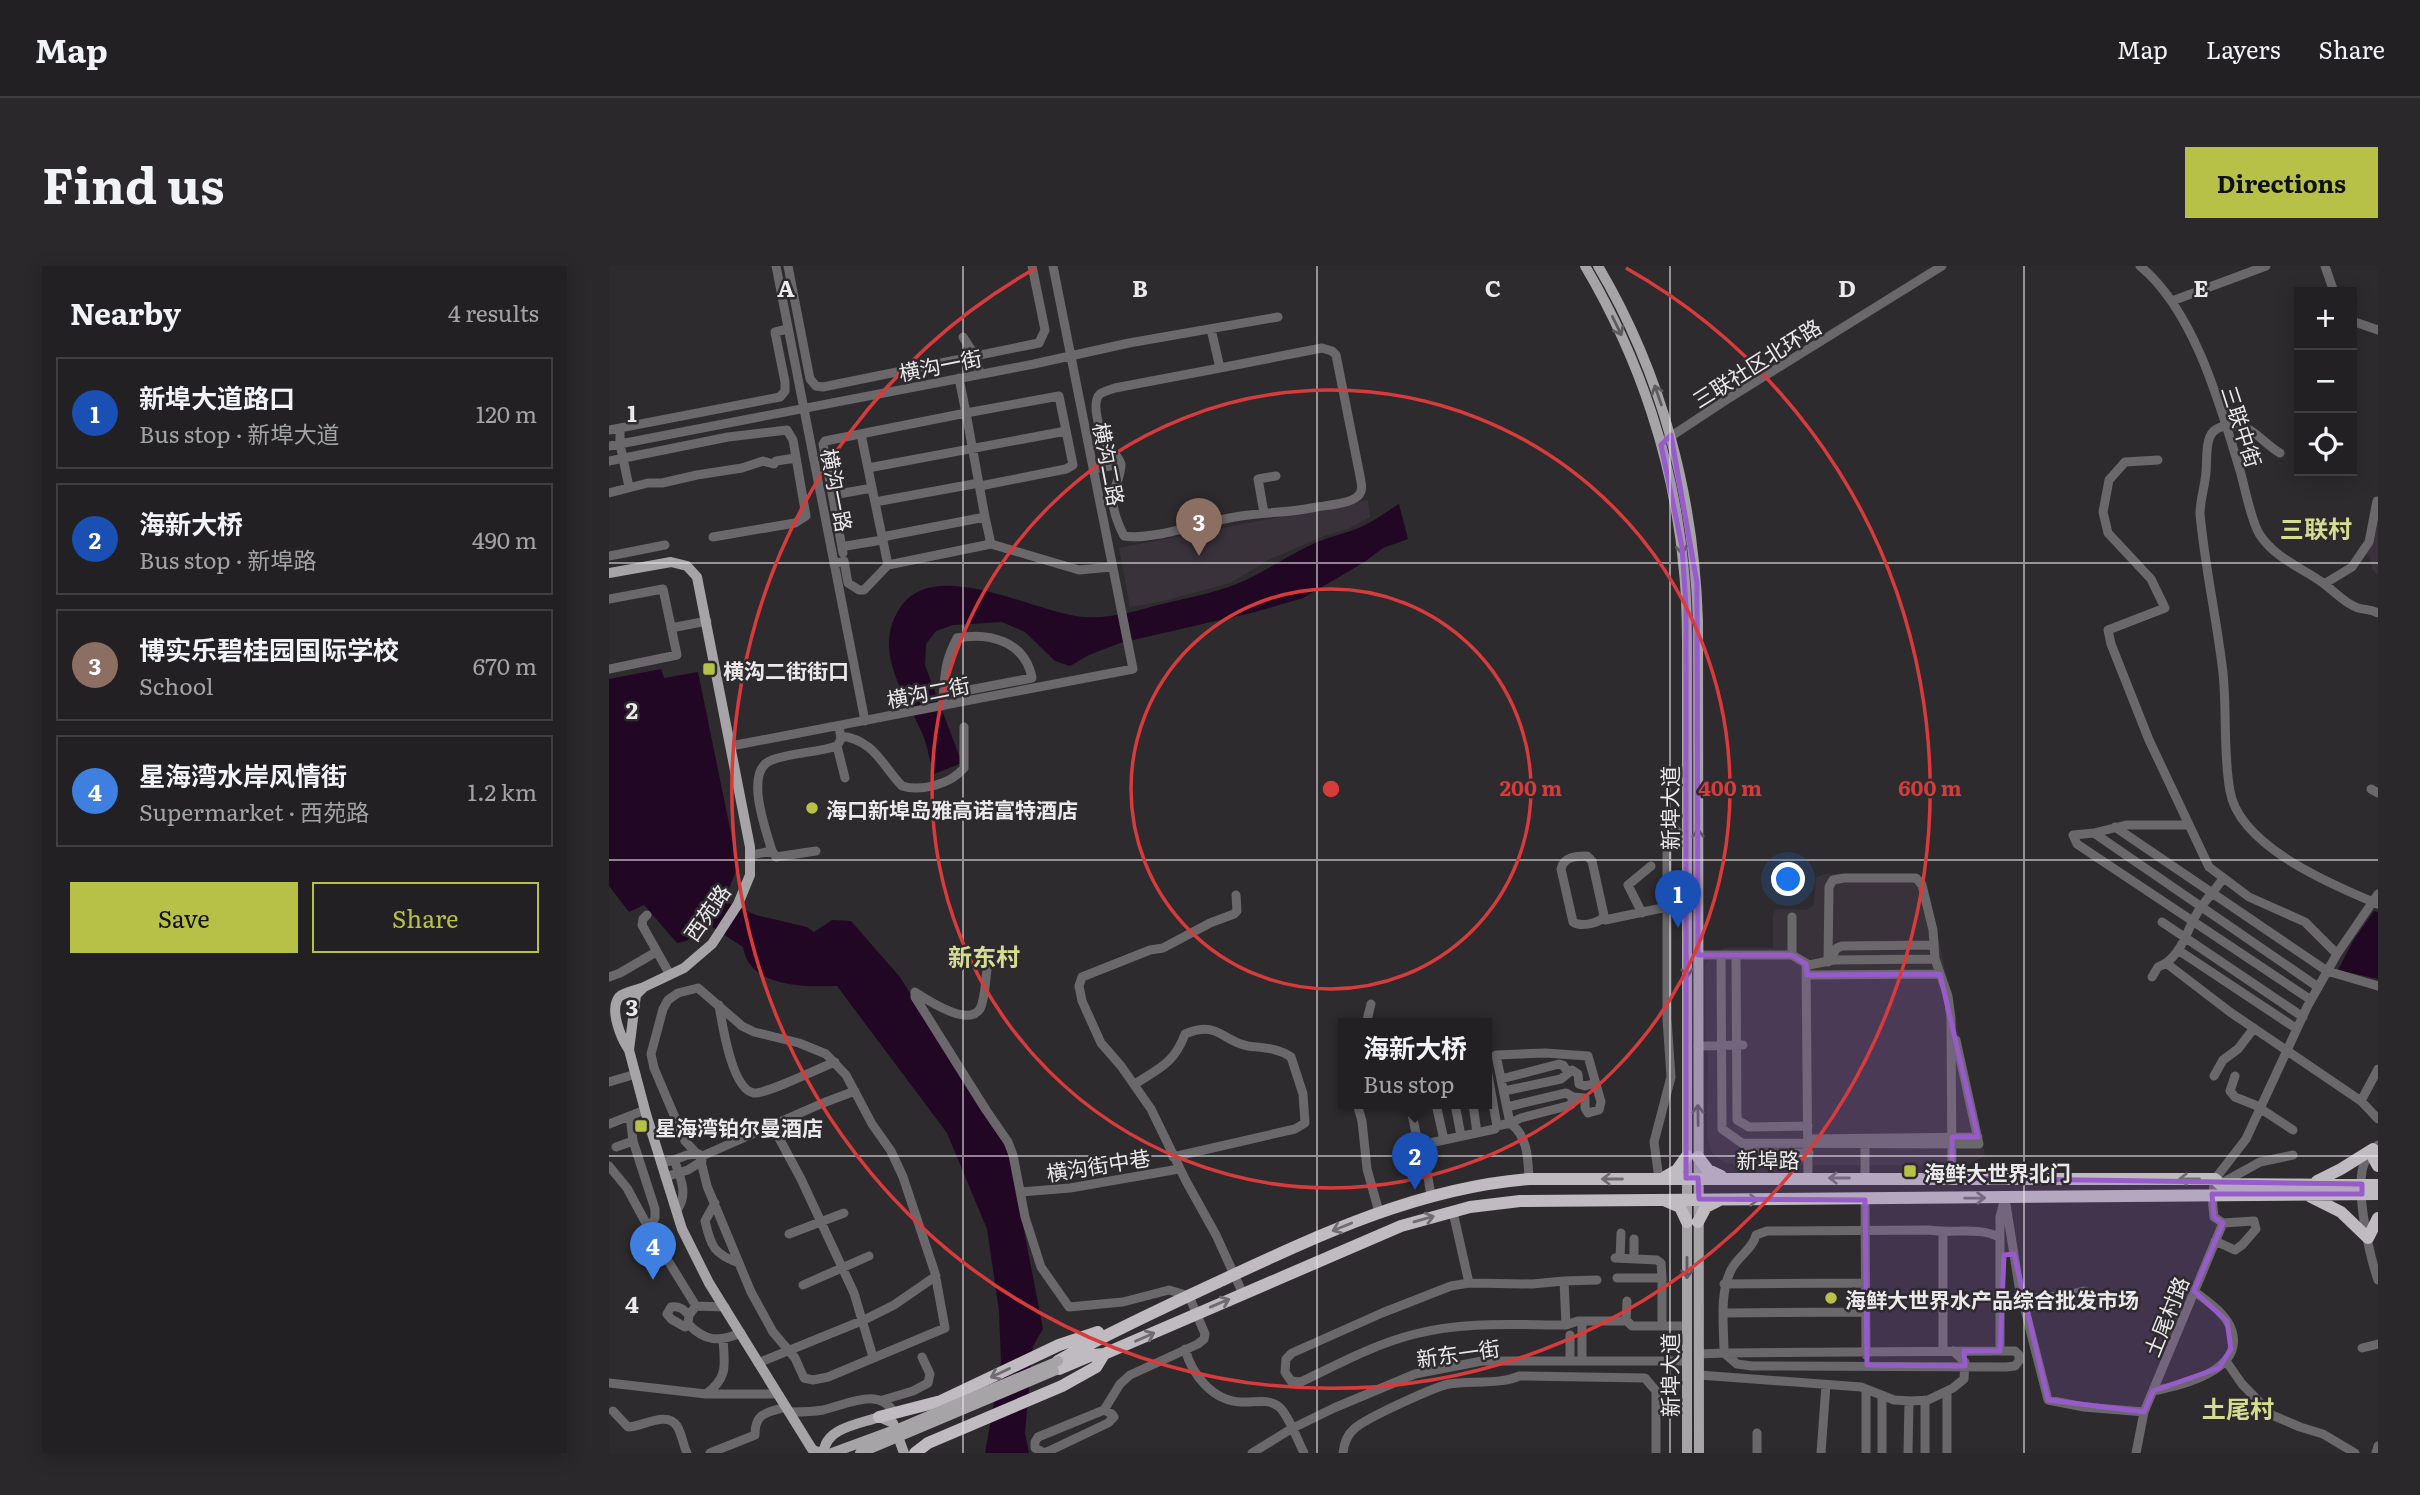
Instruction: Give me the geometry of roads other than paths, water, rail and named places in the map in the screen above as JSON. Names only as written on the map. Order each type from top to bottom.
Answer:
[{"type":"highway","points":[[2375,1147],[2374,1159],[2378,1166]]},
{"type":"highway","points":[[2375,1147],[2307,1189],[2333,1206],[2368,1238],[2378,1217]]},
{"type":"highway","points":[[1659,1179],[1677,1170],[1693,1156],[1708,1170],[1725,1178]]},
{"type":"highway","name":"新埠路","points":[[1112,1331],[1379,1212],[1431,1195],[1495,1182],[1692,1178],[1952,1178],[2218,1182],[2307,1189]]},
{"type":"highway","name":"新埠路","points":[[1104,1354],[1379,1235],[1453,1212],[1513,1201],[2212,1197],[2219,1194],[2307,1189],[2361,1189],[2378,1185]]},
{"type":"highway","points":[[2361,1189],[2378,1194]]},
{"type":"highway","points":[[1663,1200],[1680,1207],[1693,1222],[1706,1207],[1723,1200]]},
{"type":"highway","points":[[880,1417],[941,1401],[1059,1345],[1101,1331],[1112,1331]]},
{"type":"highway","points":[[1058,1365],[1112,1331]]},
{"type":"highway","points":[[1058,1365],[1104,1354]]},
{"type":"highway","points":[[915,1453],[928,1443],[1062,1386],[1096,1367],[1104,1354]]},
{"type":"main road","name":"新埠大道","points":[[1585,266],[1629,351],[1646,393],[1675,505],[1685,572],[1693,1156]]},
{"type":"main road","name":"新埠大道","points":[[1598,266],[1637,343],[1671,435],[1688,513],[1697,583],[1698,1046],[1692,1199],[1699,1353],[1699,1453]]},
{"type":"main road","name":"西苑路","points":[[609,573],[671,562],[683,564],[698,580],[751,855],[750,875],[738,904],[712,944],[684,968],[618,998],[614,1004],[613,1025]]},
{"type":"main road","points":[[629,1050],[636,995],[644,988]]},
{"type":"main road","points":[[613,1025],[629,1050],[665,1177],[695,1258],[812,1449],[826,1452],[899,1429],[1058,1365]]},
{"type":"main road","name":"新埠大道","points":[[1687,1453],[1687,1326],[1693,1222]]},
{"type":"main road","points":[[860,1453],[1058,1365]]},
{"type":"main road","points":[[790,1414],[811,1435],[831,1434],[880,1417],[893,1423],[904,1453]]},
{"type":"main road","points":[[826,1452],[831,1434]]},
{"type":"street","name":"横沟一路","points":[[776,266],[804,409],[839,562],[865,721]]},
{"type":"street","points":[[788,266],[810,379],[816,386],[1034,346],[1042,340],[1045,330],[1033,266]]},
{"type":"street","name":"横沟二路","points":[[1053,266],[1133,669]]},
{"type":"street","name":"三联社区北环路","points":[[1661,445],[1671,435],[1942,266]]},
{"type":"street","name":"三联中街","points":[[2140,266],[2172,301],[2188,326],[2227,426],[2259,535],[2283,559],[2324,583],[2358,608],[2368,608],[2378,613]]},
{"type":"street","points":[[2172,301],[2266,266]]},
{"type":"street","points":[[2325,266],[2333,287]]},
{"type":"street","name":"横沟一街","points":[[609,446],[1278,317]]},
{"type":"street","points":[[2357,323],[2378,330]]},
{"type":"street","points":[[609,430],[780,397],[785,391],[785,382],[775,332],[788,329]]},
{"type":"street","points":[[1211,329],[1220,368]]},
{"type":"street","points":[[963,337],[976,358],[980,374]]},
{"type":"street","points":[[792,347],[803,344]]},
{"type":"street","points":[[1321,348],[1332,351],[1338,361],[1362,489],[1355,498],[1294,512],[1264,513],[1132,537],[1124,536],[1119,526],[1114,499],[1121,475],[1121,464],[1099,427],[1096,405],[1097,397],[1102,392],[1321,348]]},
{"type":"street","points":[[959,378],[991,544]]},
{"type":"street","points":[[875,502],[1066,469],[1073,465],[1059,396],[825,441],[823,444],[842,549],[839,562],[848,583],[859,590],[865,590],[888,565],[991,544],[1079,570],[1112,567]]},
{"type":"street","points":[[2215,1241],[2235,1250],[2256,1228],[2254,1221],[2223,1223],[2214,1217],[2212,1197],[2218,1182],[2246,1139],[2318,987],[2337,954],[2376,900],[2325,879],[2275,851],[2254,833],[2238,811],[2230,793],[2223,674],[2200,514],[2207,442],[2212,431],[2227,426],[2249,429],[2280,453]]},
{"type":"street","points":[[620,428],[620,444],[629,487]]},
{"type":"street","points":[[609,461],[787,430],[790,433],[806,516],[802,521],[713,537]]},
{"type":"street","points":[[868,468],[1066,431]]},
{"type":"street","points":[[861,434],[888,565]]},
{"type":"street","points":[[609,493],[763,461],[774,464],[776,461],[795,458]]},
{"type":"street","points":[[2158,460],[2125,462],[2109,480],[2103,512],[2108,533],[2151,579],[2165,608],[2108,630],[2111,644],[2149,740],[2209,867],[2249,897],[2305,922],[2337,954]]},
{"type":"street","points":[[1093,468],[1121,464]]},
{"type":"street","points":[[1264,513],[1258,479],[1276,476]]},
{"type":"street","points":[[833,495],[872,488]]},
{"type":"street","points":[[2324,583],[2352,567],[2369,542],[2377,501]]},
{"type":"street","points":[[842,549],[881,540],[887,536],[985,517]]},
{"type":"street","points":[[609,556],[665,545]]},
{"type":"street","points":[[609,599],[663,589],[677,655],[609,669]]},
{"type":"street","points":[[671,628],[706,621]]},
{"type":"street","points":[[942,706],[943,673],[957,638],[977,634],[996,638],[1018,652],[1029,664],[1032,678],[1008,688],[943,695]]},
{"type":"street","name":"横沟二街","points":[[731,746],[840,731],[865,721],[942,706],[1008,688],[1133,669]]},
{"type":"street","points":[[840,731],[871,748],[883,759],[902,786],[920,789],[941,783],[964,768],[964,727]]},
{"type":"street","points":[[816,851],[776,858],[772,851],[757,783],[761,769],[769,761],[837,746],[841,743],[840,731]]},
{"type":"street","points":[[837,746],[845,778]]},
{"type":"street","points":[[1659,1179],[1654,1142],[1671,1077],[1667,1019],[1667,835],[1664,813],[1687,843]]},
{"type":"street","points":[[2189,825],[2126,825],[2073,835],[2077,844],[2311,1000]]},
{"type":"street","points":[[2115,827],[2327,971],[2378,986]]},
{"type":"street","points":[[2094,833],[2318,987]]},
{"type":"street","points":[[751,855],[772,851]]},
{"type":"street","points":[[1603,918],[1592,862],[1587,856],[1567,859],[1562,864],[1562,869],[1573,922],[1577,925],[1603,918],[1613,920],[1667,907]]},
{"type":"street","points":[[1641,914],[1625,881],[1651,866]]},
{"type":"street","points":[[1721,955],[1722,1129],[1742,1143],[1808,1145],[1865,1141],[1952,1141],[1978,1137],[1948,996],[1935,959],[1933,930],[1922,885],[1916,878],[1833,880],[1829,887],[1828,962]]},
{"type":"street","points":[[2152,976],[2158,967],[2175,956],[2200,907],[2213,894],[2223,878]]},
{"type":"street","points":[[1236,895],[1237,911],[1234,914],[1210,923],[1163,948],[1150,950],[1082,977],[1079,986],[1082,1001],[1101,1043],[1135,1084],[1151,1110],[1179,1169],[1216,1235],[1243,1294]]},
{"type":"street","points":[[647,915],[642,925],[669,973]]},
{"type":"street","points":[[1792,917],[1792,955]]},
{"type":"street","points":[[2162,922],[2303,1017]]},
{"type":"street","points":[[1828,962],[1837,948],[1842,946],[1934,945]]},
{"type":"street","points":[[2178,950],[2297,1029]]},
{"type":"street","points":[[609,977],[656,951]]},
{"type":"street","points":[[1698,955],[1792,955],[1806,964],[1935,959]]},
{"type":"street","points":[[1736,955],[1739,1045],[1737,1120],[1749,1127],[1808,1126]]},
{"type":"street","points":[[2166,963],[2254,1028],[2361,1101],[2378,1119]]},
{"type":"street","points":[[988,964],[981,1007],[974,1016],[968,1017],[915,992],[915,997],[1008,1142],[1025,1217],[1041,1267],[1069,1307],[1123,1302],[1169,1290],[1184,1298],[1205,1334],[1205,1339],[1123,1379],[1104,1410],[1038,1437],[1035,1448],[1044,1453],[1112,1421],[1112,1414],[1104,1410]]},
{"type":"street","points":[[1806,964],[1808,1178]]},
{"type":"street","points":[[1807,975],[1940,974]]},
{"type":"street","points":[[698,988],[719,1005],[742,1026],[754,1032],[799,1043],[826,1054],[835,1062],[855,1091],[903,1177],[936,1276],[946,1328],[828,1377],[813,1380],[804,1378],[795,1358],[773,1332],[751,1292],[703,1173],[700,1157],[684,1141],[659,1083],[651,1054],[663,1009],[668,1000],[677,993],[698,988]]},
{"type":"street","points":[[1368,1018],[1371,1004]]},
{"type":"street","points":[[719,1005],[724,1036],[736,1073],[750,1092],[765,1091],[835,1062]]},
{"type":"street","points":[[1951,1018],[1952,1178]]},
{"type":"street","points":[[2214,1076],[2223,1059],[2238,1049],[2254,1028]]},
{"type":"street","points":[[1135,1084],[1167,1064],[1180,1047],[1185,1034],[1197,1029],[1211,1029],[1245,1045],[1270,1048],[1291,1057],[1303,1094],[1305,1123],[1295,1129],[1173,1157]]},
{"type":"street","points":[[1698,1046],[1739,1045]]},
{"type":"street","points":[[1507,1107],[1566,1093],[1573,1097],[1583,1096],[1586,1100],[1586,1111],[1596,1112],[1601,1107],[1601,1102],[1588,1056],[1545,1053],[1496,1055],[1510,1123],[1519,1130],[1523,1138],[1529,1180]]},
{"type":"street","points":[[1501,1079],[1559,1064],[1567,1071]]},
{"type":"street","points":[[2361,1101],[2378,1069]]},
{"type":"street","points":[[1504,1091],[1561,1079],[1567,1071],[1575,1070],[1581,1085],[1595,1083]]},
{"type":"street","points":[[609,1082],[636,1074]]},
{"type":"street","points":[[2235,1076],[2229,1091],[2235,1097],[2261,1109],[2293,1130]]},
{"type":"street","points":[[661,1163],[700,1157],[855,1091]]},
{"type":"street","points":[[1423,1150],[1430,1143],[1495,1129],[1521,1118],[1571,1105],[1573,1097]]},
{"type":"street","points":[[1492,1098],[1497,1126]]},
{"type":"street","points":[[1358,1109],[1367,1169],[1379,1212]]},
{"type":"street","points":[[1411,1109],[1418,1143],[1423,1150],[1431,1195]]},
{"type":"street","points":[[1437,1109],[1444,1140]]},
{"type":"street","points":[[1456,1109],[1461,1136]]},
{"type":"street","points":[[1474,1109],[1477,1133]]},
{"type":"street","points":[[609,1124],[645,1110]]},
{"type":"street","points":[[630,1116],[633,1141],[655,1209],[655,1218],[649,1228]]},
{"type":"street","points":[[772,1125],[842,1267],[864,1320],[873,1357]]},
{"type":"street","points":[[616,1147],[633,1141]]},
{"type":"street","points":[[1865,1141],[1865,1178]]},
{"type":"street","points":[[2375,1147],[2363,1166],[2361,1189],[2372,1262],[2378,1280]]},
{"type":"street","points":[[2218,1182],[2260,1162],[2293,1155]]},
{"type":"street","points":[[665,1177],[693,1167],[700,1157]]},
{"type":"street","points":[[674,1160],[684,1194],[676,1211]]},
{"type":"street","points":[[609,1166],[628,1188],[696,1306]]},
{"type":"street","name":"横沟街中巷","points":[[1021,1192],[1070,1188],[1179,1169]]},
{"type":"street","points":[[628,1188],[645,1181]]},
{"type":"street","points":[[2000,1350],[2000,1217],[2005,1198]]},
{"type":"street","points":[[2005,1198],[2016,1272],[2048,1400],[2084,1407],[2144,1412]]},
{"type":"street","points":[[1865,1200],[1867,1365]]},
{"type":"street","points":[[715,1203],[705,1221],[715,1251],[721,1257],[739,1263]]},
{"type":"street","points":[[1453,1212],[1469,1283]]},
{"type":"street","points":[[789,1234],[843,1213]]},
{"type":"street","name":"土尾村路","points":[[2136,1453],[2144,1412],[2223,1223]]},
{"type":"street","points":[[1699,1353],[1724,1353],[1866,1352],[2000,1350],[2015,1351],[2019,1355],[2015,1366],[1752,1366],[1737,1364],[1724,1353],[1724,1284],[1736,1260],[1754,1245],[1756,1235],[1767,1231],[1929,1230],[1943,1233],[1991,1232],[2000,1238]]},
{"type":"street","points":[[1621,1233],[1618,1258],[1657,1260],[1661,1263],[1662,1326]]},
{"type":"street","points":[[1943,1233],[1948,1351]]},
{"type":"street","points":[[1634,1239],[1634,1258]]},
{"type":"street","points":[[803,1285],[869,1256]]},
{"type":"street","points":[[758,1363],[864,1320],[894,1305],[936,1276]]},
{"type":"street","points":[[1617,1278],[1662,1278]]},
{"type":"street","points":[[1597,1280],[1532,1284],[1469,1283],[1451,1286],[1293,1353],[1286,1360],[1285,1372],[1291,1381],[1301,1382],[1375,1348],[1429,1331],[1477,1325],[1566,1325],[1582,1321],[1626,1321],[1632,1326],[1687,1326]]},
{"type":"street","points":[[1564,1281],[1566,1325]]},
{"type":"street","points":[[1724,1284],[1865,1283]]},
{"type":"street","points":[[2153,1391],[2206,1376],[2226,1361],[2231,1349],[2233,1333],[2227,1321],[2194,1290]]},
{"type":"street","points":[[2023,1299],[2085,1291]]},
{"type":"street","points":[[1626,1321],[1627,1301]]},
{"type":"street","points":[[696,1306],[725,1307]]},
{"type":"street","points":[[696,1306],[688,1320],[697,1333],[723,1340],[741,1333]]},
{"type":"street","points":[[1724,1313],[1866,1312]]},
{"type":"street","points":[[1582,1321],[1583,1361]]},
{"type":"street","points":[[1570,1335],[1570,1361]]},
{"type":"street","points":[[706,1394],[718,1385],[723,1374],[723,1340]]},
{"type":"street","points":[[2362,1348],[2378,1344]]},
{"type":"street","points":[[1185,1349],[1194,1370],[1214,1392],[1233,1402],[1270,1401],[1280,1407],[1287,1415],[1304,1453]]},
{"type":"street","points":[[1699,1375],[1866,1389],[1882,1396],[1909,1401],[1925,1400],[1947,1391],[1964,1379],[1965,1362],[1948,1351]]},
{"type":"street","points":[[883,1401],[913,1391],[927,1383],[930,1374],[922,1357]]},
{"type":"street","name":"新东一街","points":[[1252,1453],[1291,1429],[1415,1374],[1482,1361],[1687,1361]]},
{"type":"street","points":[[1508,1361],[1508,1381]]},
{"type":"street","points":[[2226,1361],[2242,1384],[2272,1415],[2323,1434],[2355,1453]]},
{"type":"street","points":[[1343,1453],[1347,1438],[1359,1425],[1440,1386],[1475,1381],[1508,1381],[1519,1376],[1645,1378],[1656,1391],[1656,1453]]},
{"type":"street","points":[[609,1383],[706,1394],[778,1394]]},
{"type":"street","points":[[1821,1453],[1826,1385]]},
{"type":"street","points":[[1866,1389],[1866,1453]]},
{"type":"street","points":[[1947,1391],[1947,1453]]},
{"type":"street","points":[[1882,1396],[1882,1453]]},
{"type":"street","points":[[710,1453],[755,1435],[760,1415],[821,1410],[866,1399],[883,1401],[894,1413]]},
{"type":"street","points":[[1925,1400],[1925,1453]]},
{"type":"street","points":[[1908,1453],[1909,1401]]},
{"type":"street","points":[[613,1411],[628,1427],[663,1418],[670,1419],[676,1423],[687,1453]]},
{"type":"street","points":[[1756,1453],[1757,1433]]},
{"type":"street","points":[[2375,1453],[2378,1446]]},
{"type":"place","name":"博实乐碧桂园国际学校","points":[[1199,556]]},
{"type":"place","name":"横沟二街街口","points":[[709,669]]},
{"type":"place","name":"海口新埠岛雅高诺富特酒店","points":[[812,808]]},
{"type":"place","name":"新埠大道路口","points":[[1678,928]]},
{"type":"place","name":"星海湾铂尔曼酒店","points":[[641,1126]]},
{"type":"place","name":"海鲜大世界北门","points":[[1910,1171]]},
{"type":"place","name":"海新大桥","points":[[1415,1190]]},
{"type":"place","name":"星海湾水岸风情街","points":[[653,1280]]},
{"type":"place","name":"海鲜大世界水产品综合批发市场","points":[[1831,1298]]},
{"type":"district","name":"三联村","points":[[2316,527]]},
{"type":"district","name":"新东村","points":[[984,955]]},
{"type":"district","name":"土尾村","points":[[2238,1407]]}]
